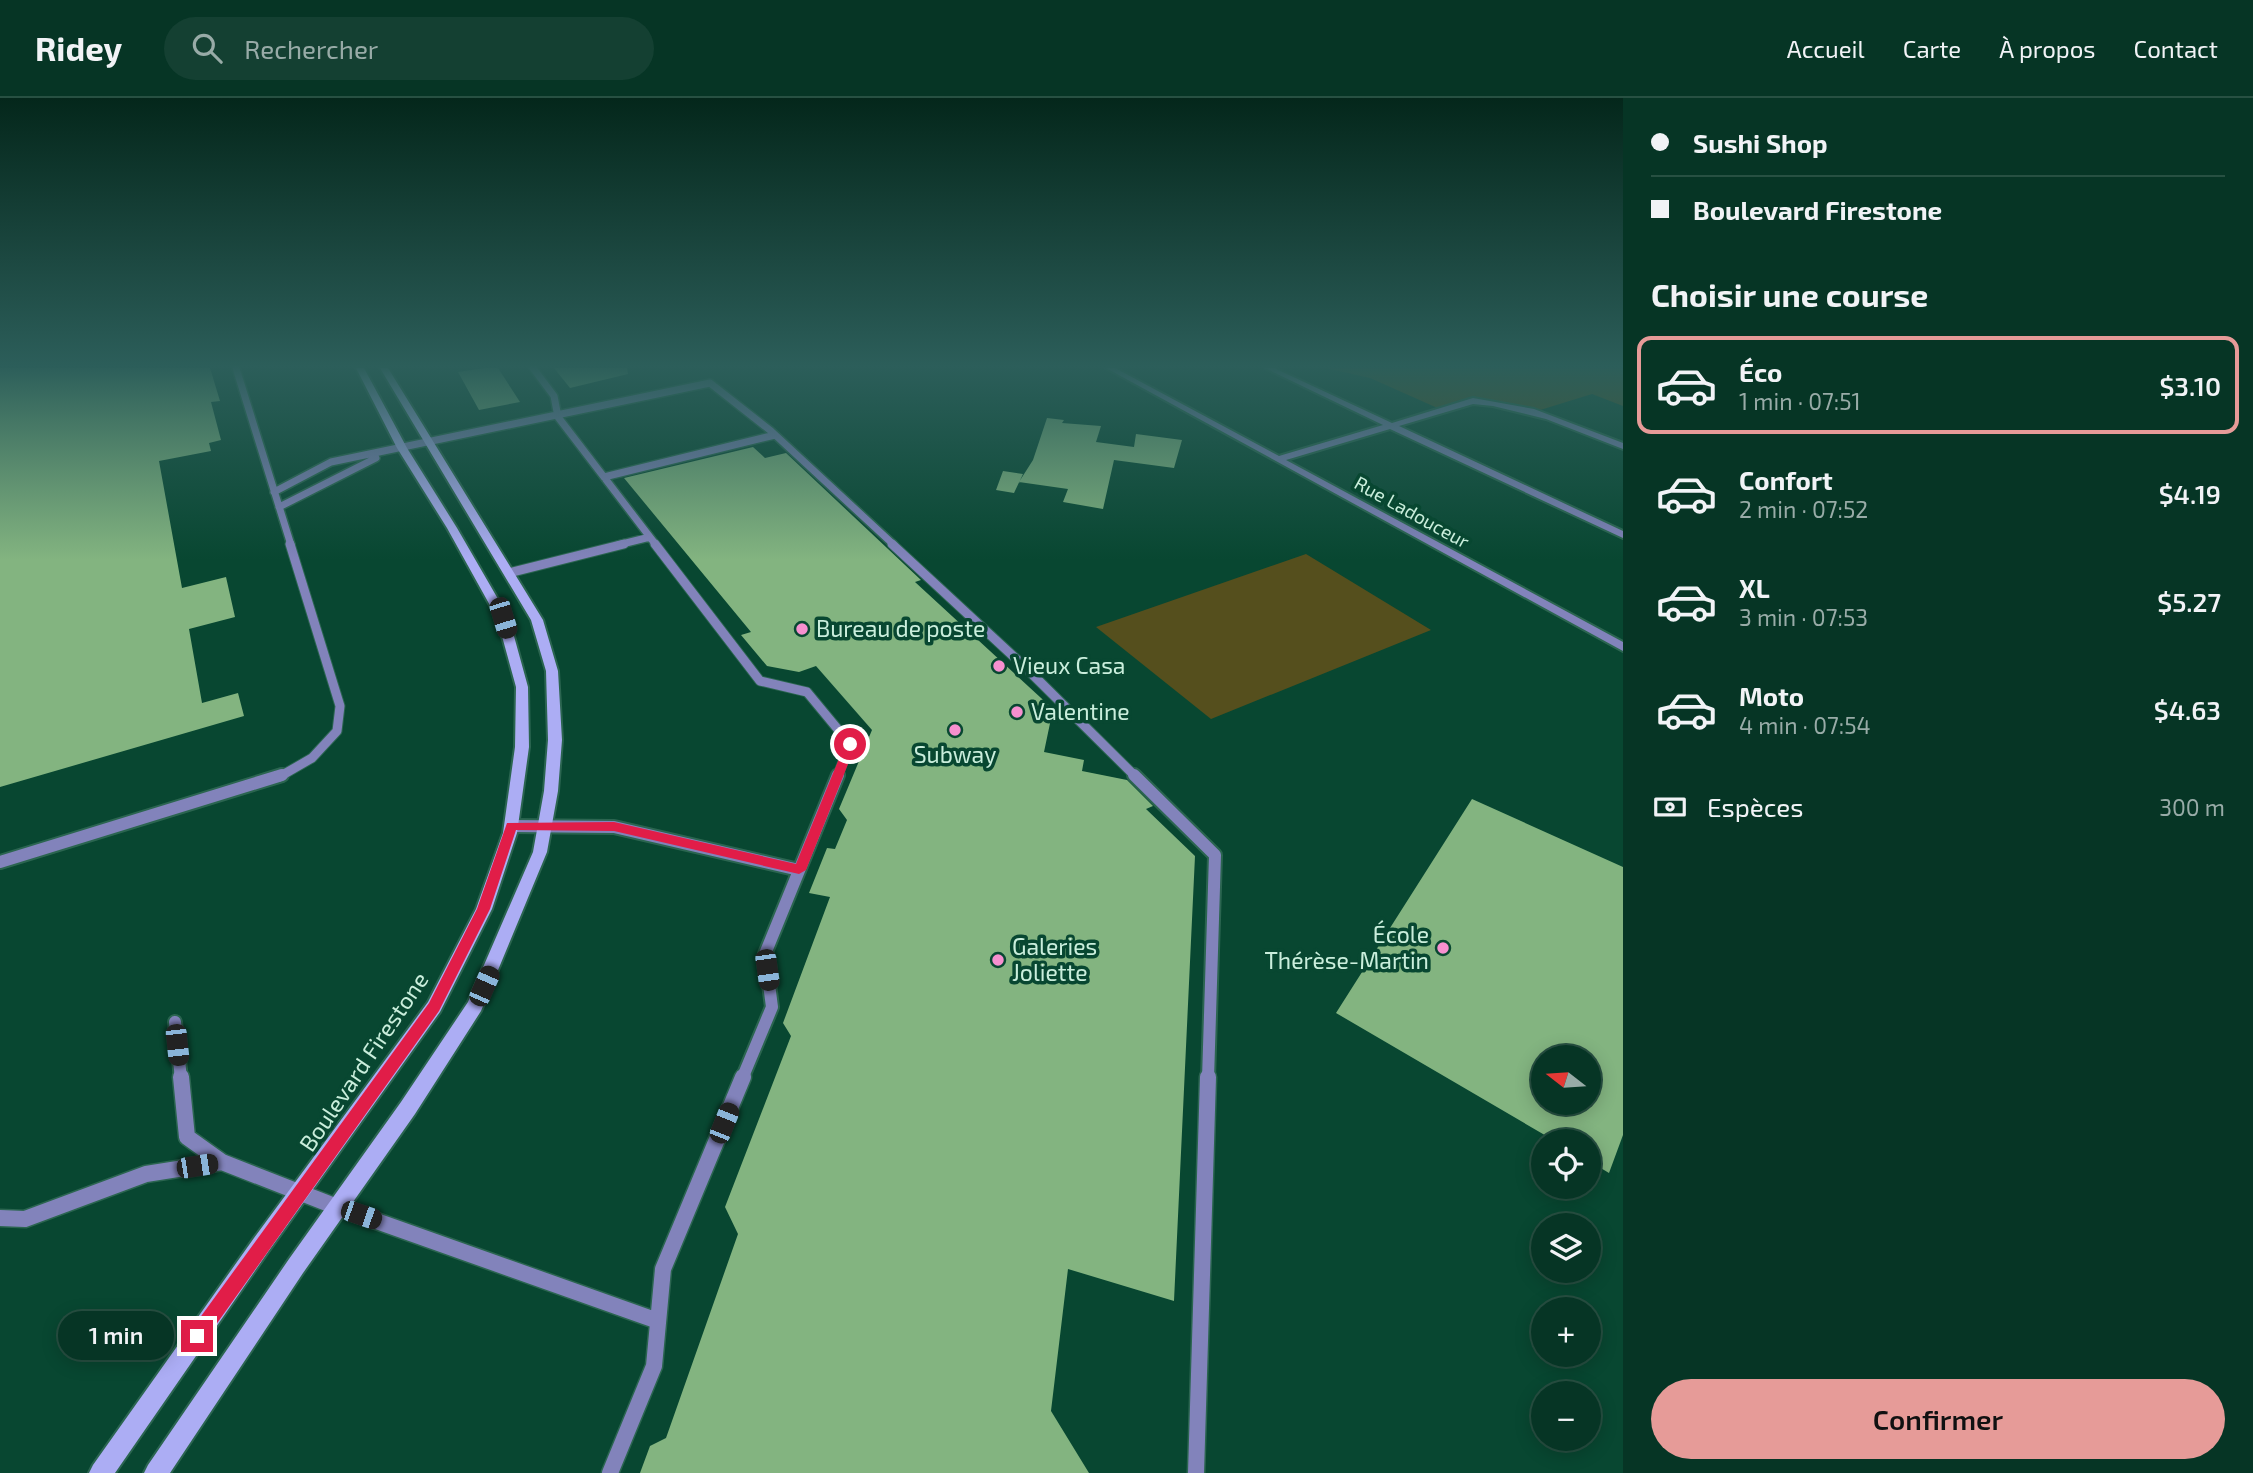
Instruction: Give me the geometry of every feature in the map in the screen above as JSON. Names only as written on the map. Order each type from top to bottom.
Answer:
[{"type":"main road","name":"Boulevard Firestone","points":[[101,1473],[434,1007],[484,909],[511,826],[523,747],[523,687],[513,650],[497,607],[394,432]]},
{"type":"main road","points":[[156,1473],[337,1207],[408,1108],[475,1006],[540,852],[555,740],[552,671],[537,620],[422,432]]},
{"type":"street","name":"Rue Ladouceur","points":[[1230,432],[1623,647]]},
{"type":"street","points":[[1280,459],[1367,432]]},
{"type":"street","points":[[1405,432],[1623,535]]},
{"type":"street","points":[[1589,432],[1623,446]]},
{"type":"lane","points":[[0,862],[278,777],[312,758],[337,731],[340,706],[256,432]]},
{"type":"lane","points":[[274,492],[331,462],[483,432]]},
{"type":"lane","points":[[570,432],[760,681],[807,691],[850,744],[765,954],[772,1007],[663,1269],[654,1366],[610,1473]]},
{"type":"lane","points":[[771,432],[1025,667],[1215,855],[1196,1473]]},
{"type":"lane","points":[[604,477],[775,435]]},
{"type":"lane","points":[[279,508],[372,460],[402,448]]},
{"type":"lane","points":[[509,573],[650,537]]},
{"type":"lane","points":[[511,826],[614,827],[799,870]]},
{"type":"lane","points":[[175,1022],[187,1138],[222,1162],[337,1207],[658,1321]]},
{"type":"lane","points":[[0,1218],[25,1219],[146,1174],[222,1162]]},
{"type":"shaded area","points":[[1306,554],[1431,630],[1211,719],[1096,627]]},
{"type":"building","points":[[0,432],[219,432],[221,440],[209,443],[211,451],[159,461],[182,588],[226,577],[235,617],[189,629],[202,703],[238,693],[244,716],[0,787]]},
{"type":"building","points":[[1042,432],[1099,432],[1096,442],[1134,447],[1136,434],[1182,440],[1174,468],[1114,460],[1103,509],[1063,502],[1068,489],[1019,482],[1033,460]]},
{"type":"building","name":"Galeries Joliette","points":[[753,447],[765,458],[786,453],[921,580],[915,582],[1053,709],[1044,752],[1084,760],[1082,771],[1127,780],[1153,806],[1146,809],[1195,856],[1174,1301],[1068,1269],[1051,1411],[1089,1473],[640,1473],[650,1446],[666,1438],[738,1234],[725,1207],[791,1036],[783,1023],[830,897],[809,893],[827,848],[835,849],[847,820],[839,809],[872,730],[816,666],[799,672],[767,666],[741,635],[751,632],[624,478]]},
{"type":"building","points":[[1003,471],[1023,474],[1014,493],[996,490]]},
{"type":"building","points":[[1472,799],[1623,867],[1623,1135],[1609,1173],[1601,1168],[1601,1129],[1534,1129],[1336,1013]]},
{"type":"place","name":"Bureau de poste","points":[[802,629]]},
{"type":"place","name":"Vieux Casa","points":[[999,666]]},
{"type":"place","name":"Valentine","points":[[1017,712]]},
{"type":"place","name":"Subway","points":[[955,730]]},
{"type":"place","name":"École Thérèse-Martin","points":[[1443,948]]},
{"type":"place","name":"Galeries Joliette","points":[[998,960]]},
{"type":"route","points":[[197,1336],[434,1007],[484,909],[511,826],[614,827],[799,870],[850,744]]}]
